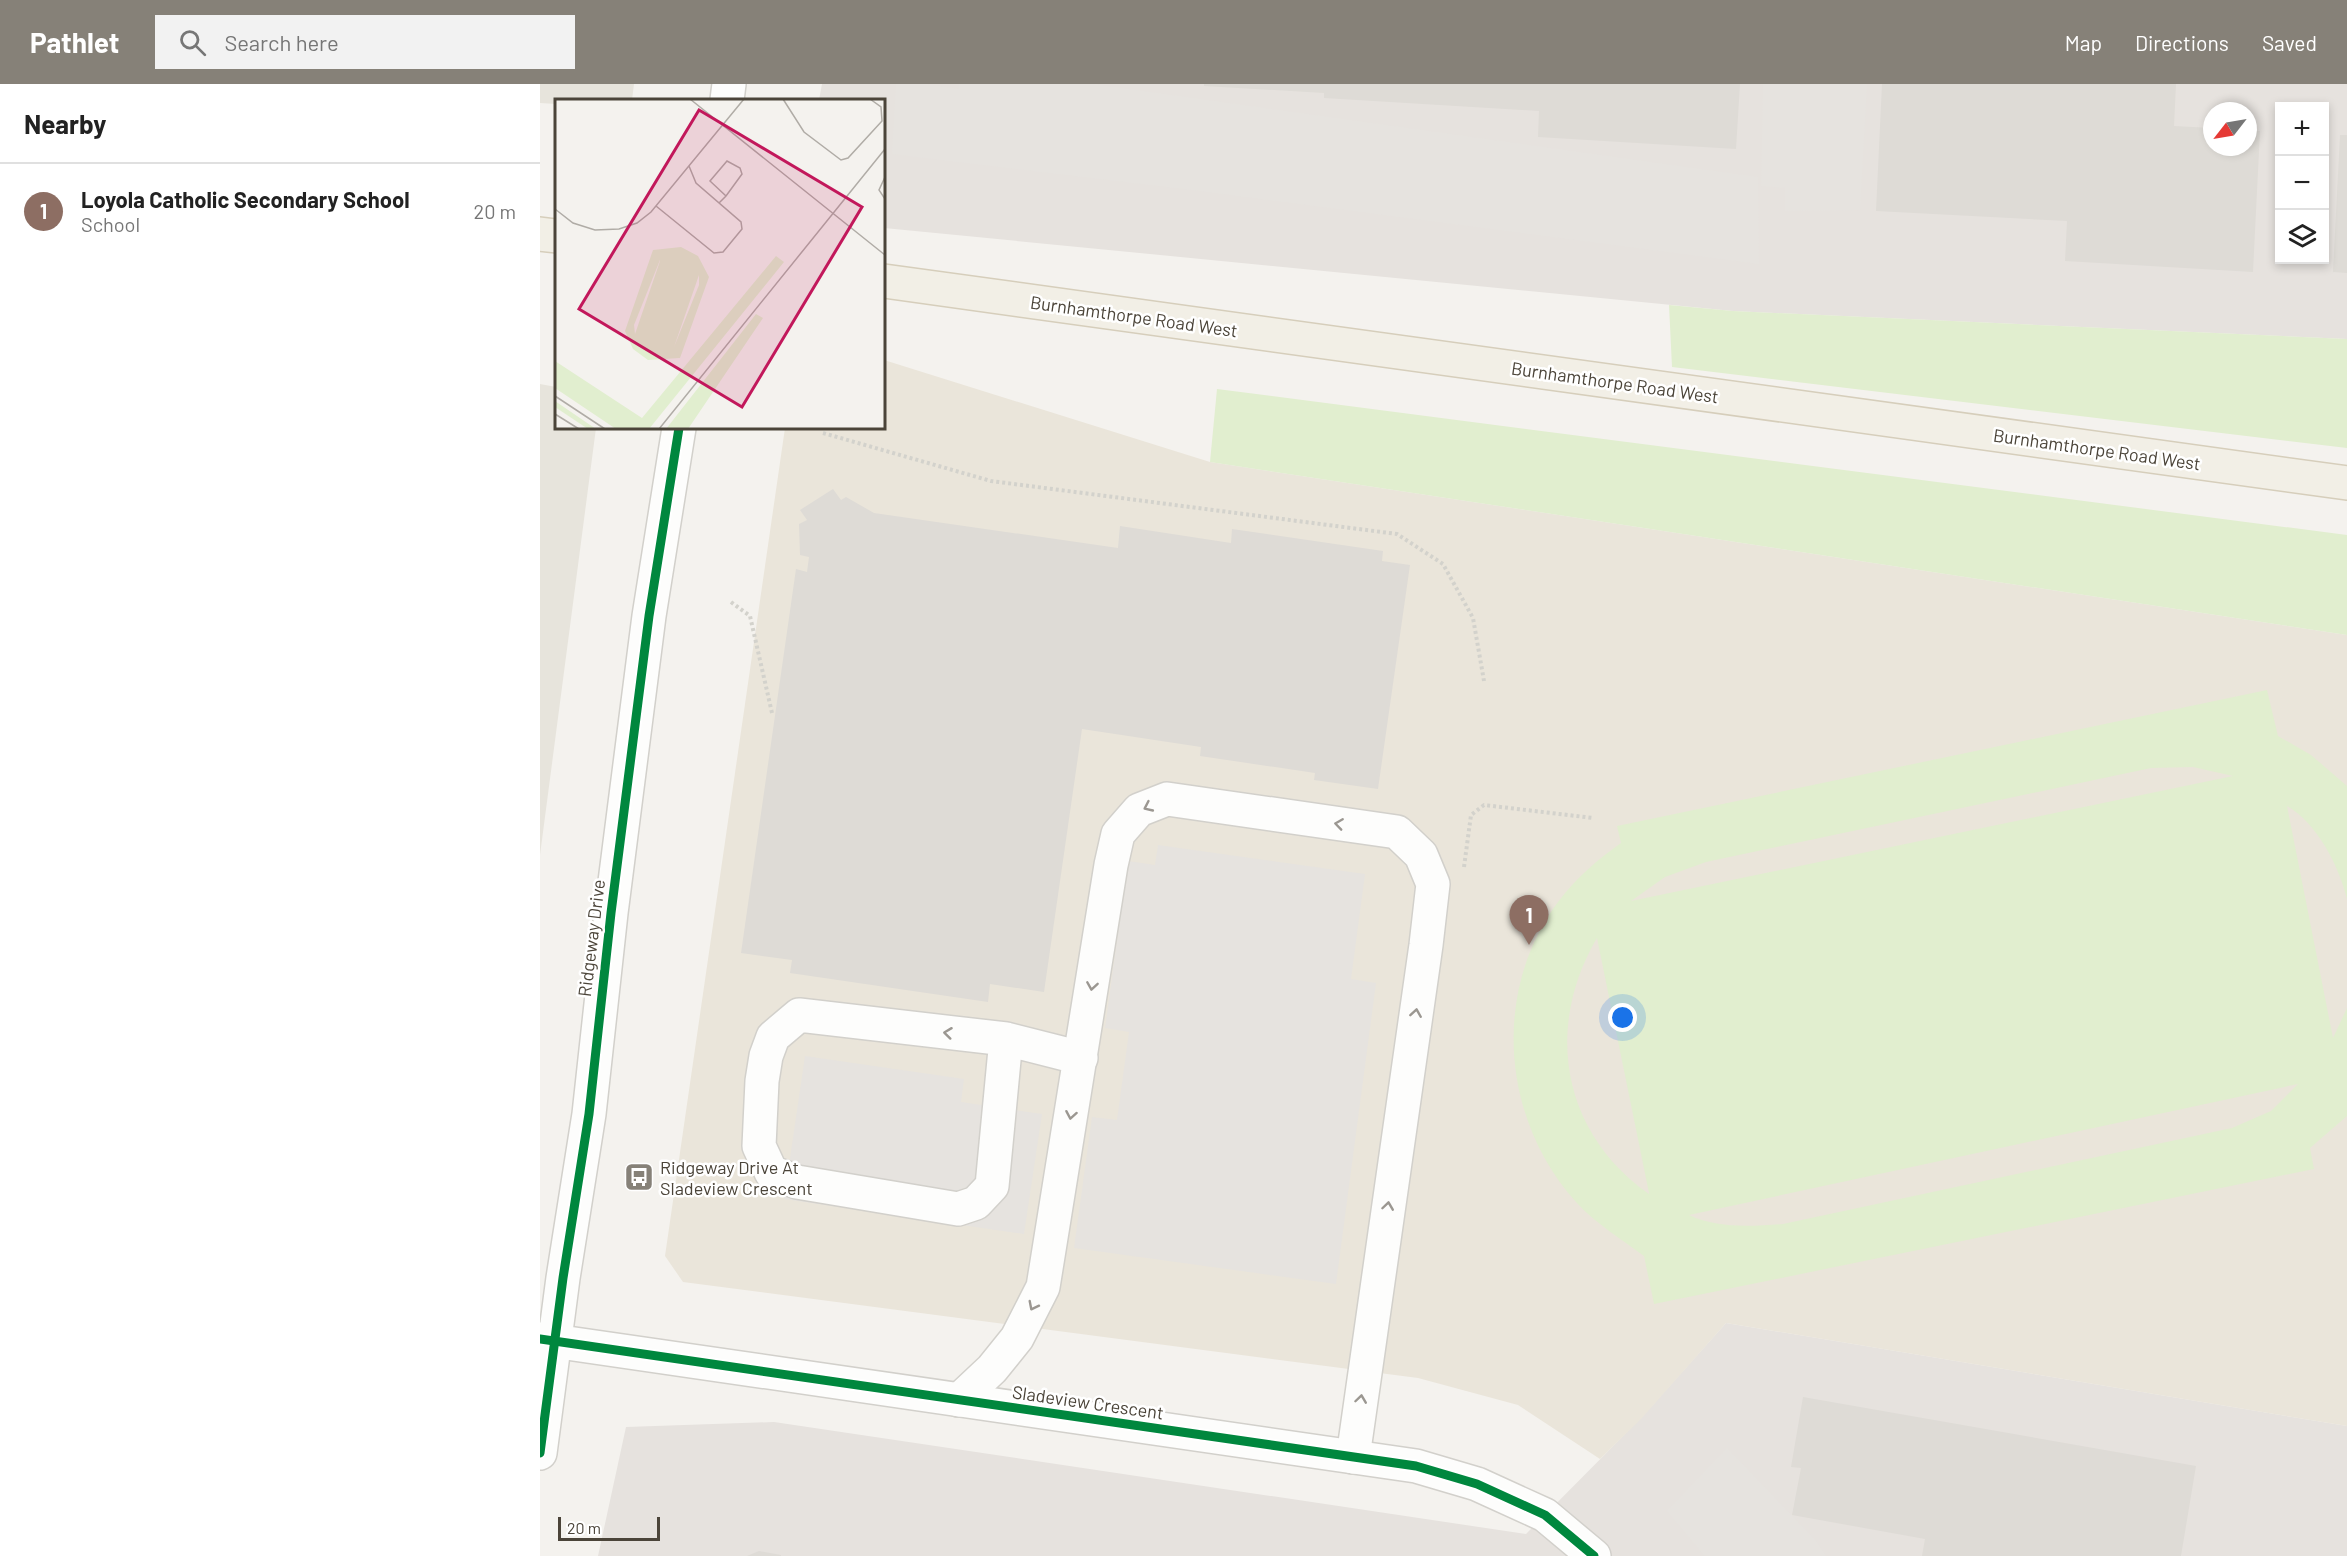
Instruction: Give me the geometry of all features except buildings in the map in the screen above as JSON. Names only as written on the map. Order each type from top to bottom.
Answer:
[{"type":"main road","points":[[540,234],[555,236]]},
{"type":"main road","name":"Burnhamthorpe Road West","points":[[885,281],[2347,483]]},
{"type":"street","points":[[727,99],[729,84]]},
{"type":"street","name":"Ridgeway Drive","points":[[540,1453],[548,1340],[589,1114],[604,972],[649,616],[679,429]]},
{"type":"street","points":[[959,1400],[992,1369],[1017,1338],[1043,1287],[1111,865],[1118,834],[1139,810],[1167,799],[1397,832],[1421,855],[1432,884],[1426,945],[1353,1457]]},
{"type":"street","points":[[1006,1039],[992,1186],[976,1203],[958,1209],[797,1182],[771,1172],[759,1146],[762,1081],[766,1056],[773,1037],[799,1015],[1006,1039],[1081,1058]]},
{"type":"street","name":"Sladeview Crescent","points":[[548,1340],[1416,1466],[1477,1484],[1545,1515],[1594,1556]]},
{"type":"path","points":[[823,433],[991,481],[1397,534],[1443,564],[1473,618],[1484,681]]},
{"type":"path","points":[[731,602],[750,616],[772,713]]},
{"type":"shaded area","points":[[540,84],[634,84],[632,99],[555,99],[555,104],[540,103]]},
{"type":"shaded area","points":[[822,84],[2347,84],[2347,339],[1733,311],[885,228],[885,99],[819,99]]},
{"type":"shaded area","points":[[896,84],[927,84],[959,89],[959,84],[1093,84],[1758,177],[1759,264],[1200,191],[892,154]]},
{"type":"shaded area","points":[[1763,84],[1867,84],[1860,210],[1785,211],[1785,188],[1761,186]]},
{"type":"shaded area","points":[[885,360],[1210,462],[2347,635],[2347,1426],[1726,1323],[1641,1419],[1600,1459],[1518,1405],[1418,1378],[683,1282],[665,1256],[785,429],[885,429]]},
{"type":"shaded area","points":[[540,384],[555,387],[555,429],[596,429],[540,855]]},
{"type":"shaded area","points":[[1158,845],[1365,874],[1351,979],[1376,983],[1336,1284],[1074,1248],[1092,1117],[1117,1120],[1129,1032],[1105,1028],[1128,861],[1155,865]]},
{"type":"shaded area","points":[[805,1056],[964,1079],[961,1102],[1042,1114],[1024,1234],[784,1199]]},
{"type":"shaded area","points":[[1726,1323],[2347,1426],[2347,1556],[598,1556],[626,1427],[774,1422],[1526,1534],[1640,1419]]},
{"type":"shaded area","points":[[1727,1448],[1816,1541],[1826,1556],[1705,1556],[1667,1511]]},
{"type":"green space","points":[[1669,305],[1733,311],[2347,339],[2347,448],[1672,367]]},
{"type":"green space","points":[[1217,389],[2347,535],[2347,635],[1210,462]]},
{"type":"green space","points":[[2267,690],[2278,736],[2311,755],[2347,786],[2347,899],[2325,846],[2308,823],[2287,806],[2333,1038],[2347,1008],[2347,1116],[2310,1148],[2314,1169],[1654,1304],[1644,1256],[1583,1210],[1551,1169],[1533,1133],[1520,1095],[1514,1055],[1515,1015],[1522,975],[1537,937],[1558,902],[1572,885],[1621,843],[1617,826]],"holes":[[[2193,767],[2233,776],[1631,901],[1665,877],[1706,862],[2151,768]],[[1597,938],[1649,1194],[1620,1169],[1597,1141],[1580,1110],[1571,1077],[1567,1042],[1571,1007],[1580,972]],[[2298,1084],[2271,1111],[2232,1128],[1783,1224],[1724,1225],[1689,1215]]]},
{"type":"cycle path","points":[[540,1453],[563,1278],[589,1114],[611,913],[649,616],[679,429]]},
{"type":"cycle path","points":[[540,1339],[1416,1466],[1477,1484],[1545,1515],[1594,1556]]},
{"type":"place","name":"Loyola Catholic Secondary School","points":[[1529,945]]},
{"type":"place","name":"Ridgeway Drive At Sladeview Crescent","points":[[639,1177]]}]
